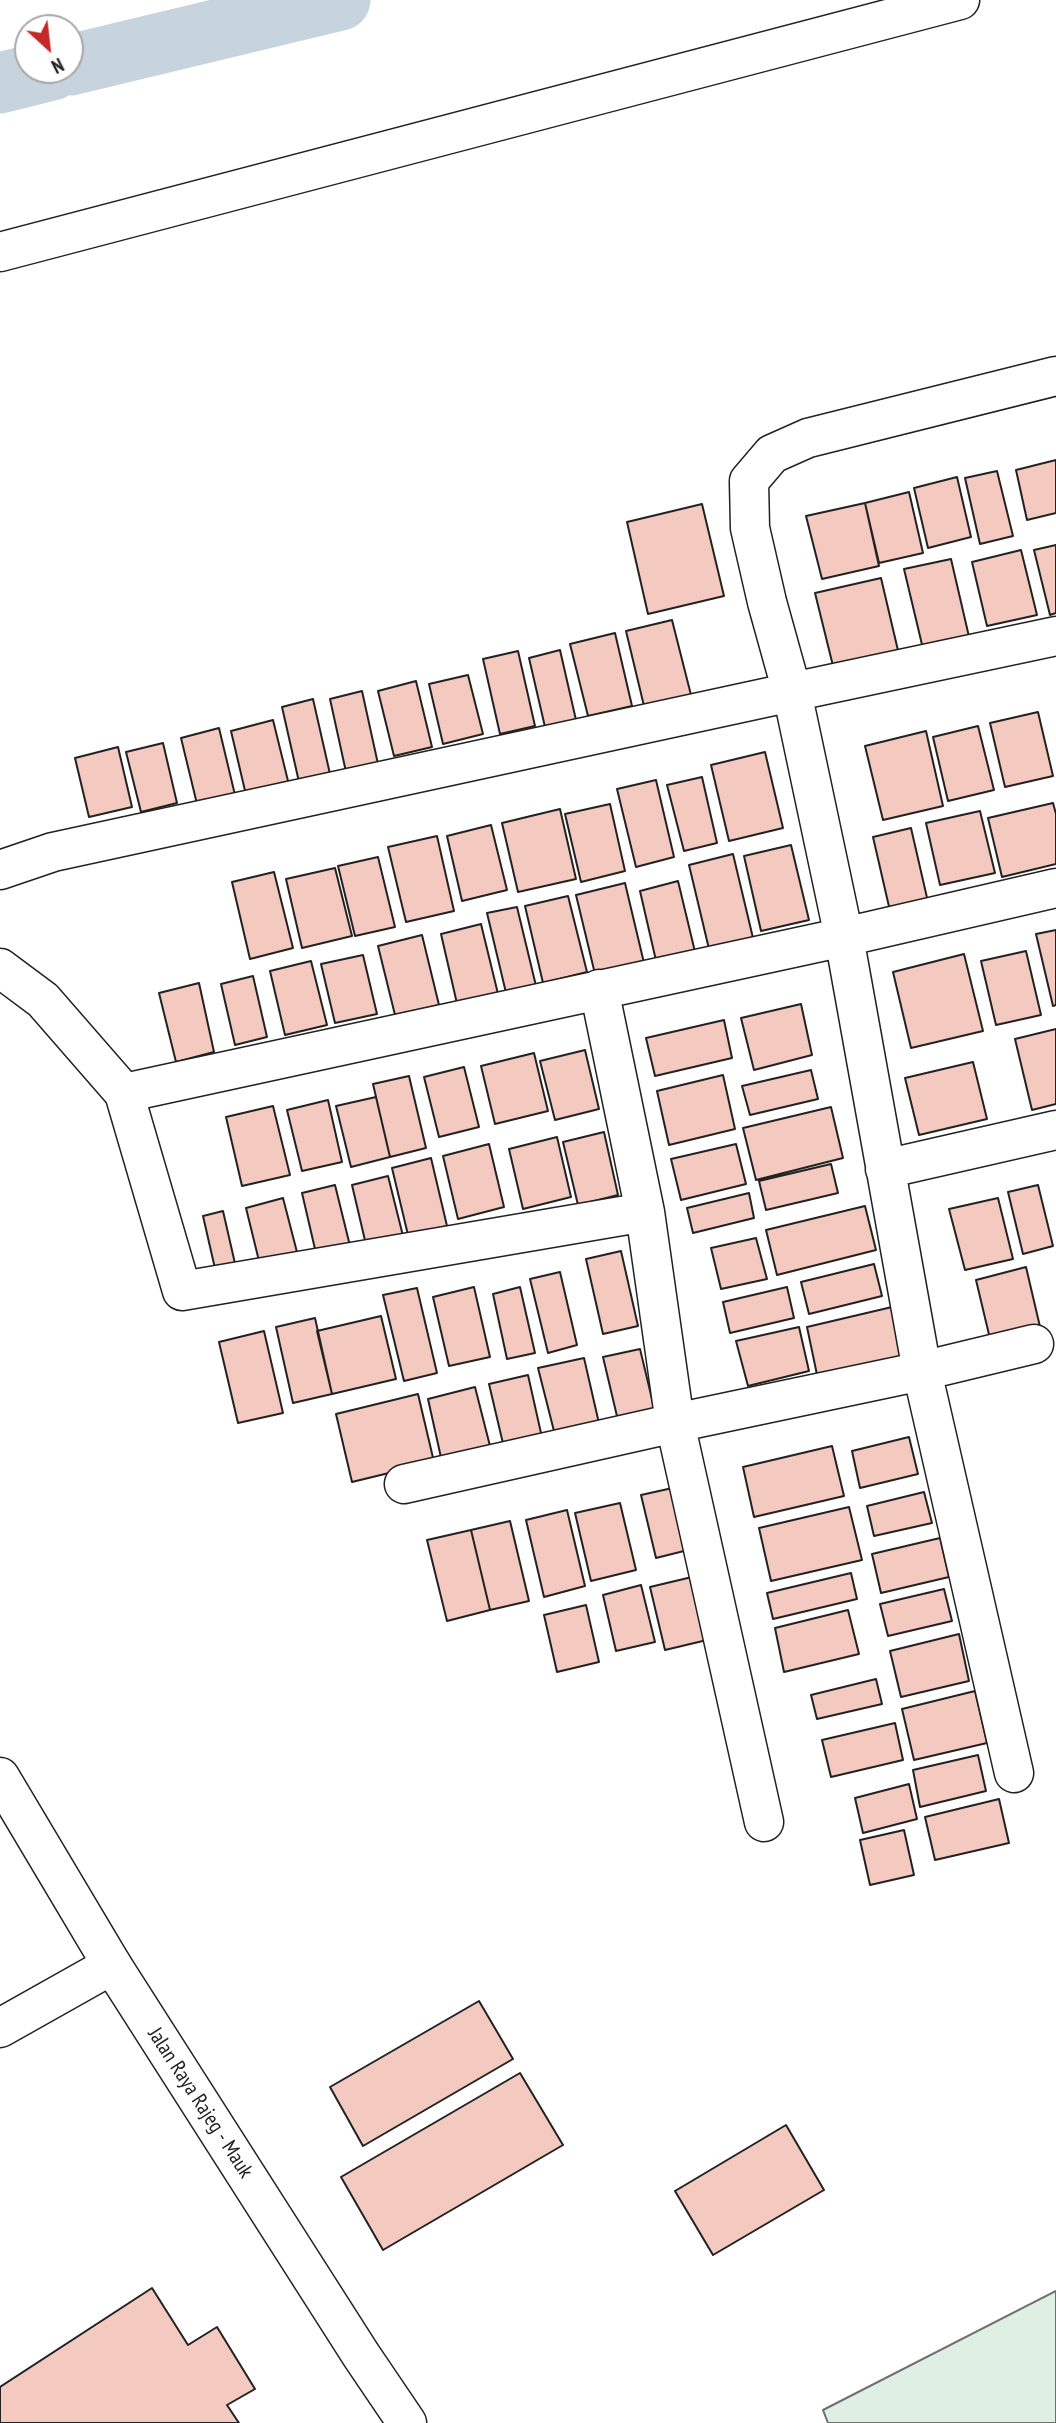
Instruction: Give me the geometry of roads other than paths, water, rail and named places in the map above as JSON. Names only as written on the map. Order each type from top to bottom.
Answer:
[{"type":"street","points":[[0,252],[960,0]]},
{"type":"street","points":[[1014,1773],[922,1371],[844,937],[792,692],[767,603],[751,528],[749,481],[772,454],[808,438],[1056,376]]},
{"type":"street","points":[[0,870],[53,852],[1056,636]]},
{"type":"street","points":[[124,1093],[844,937],[1056,888]]},
{"type":"street","points":[[0,968],[43,1000],[124,1093],[182,1292],[645,1212]]},
{"type":"street","points":[[599,989],[645,1212],[675,1423],[764,1822]]},
{"type":"street","points":[[886,1168],[1056,1130]]},
{"type":"street","points":[[404,1485],[675,1423],[922,1371],[1034,1343]]},
{"type":"street","name":"Jalan Raya Rajeg - Mauk","points":[[0,1777],[112,1965],[360,2355],[407,2423]]},
{"type":"street","points":[[0,2028],[112,1965]]},
{"type":"waterway","points":[[84,62],[340,0]]},
{"type":"waterway","points":[[0,83],[14,80]]}]
